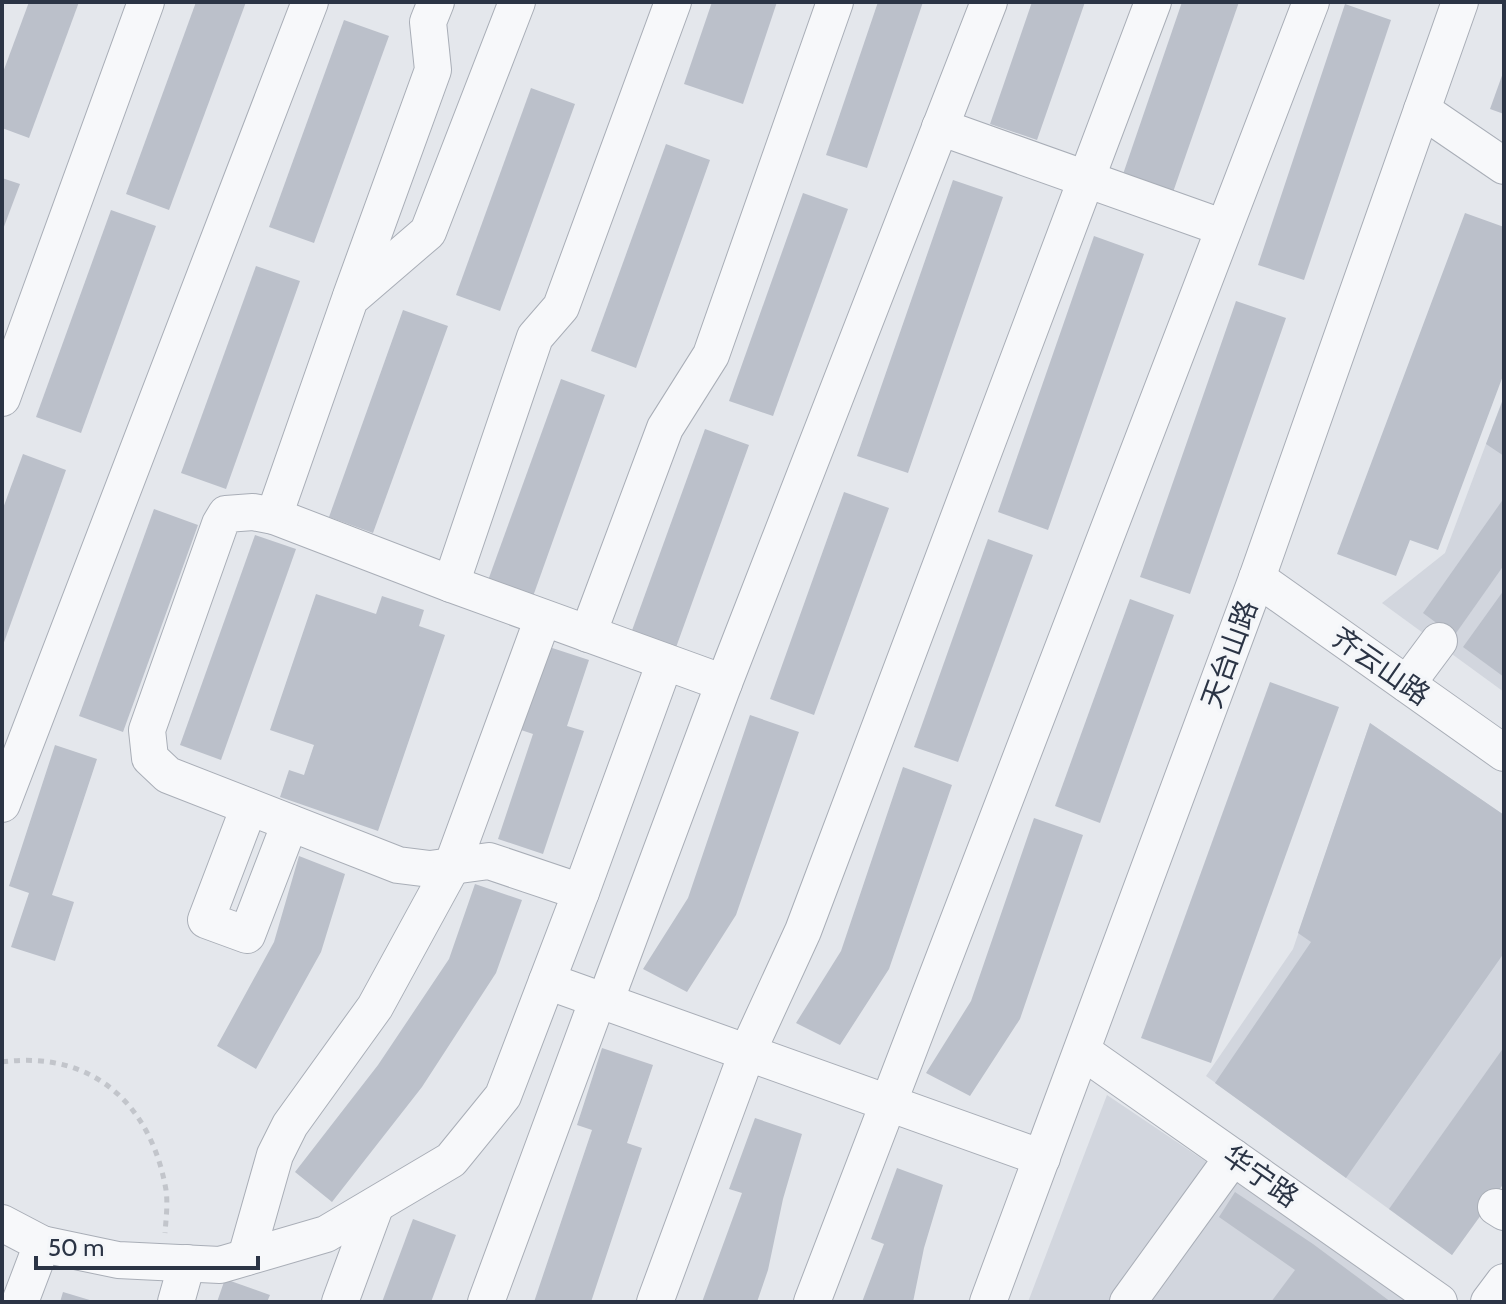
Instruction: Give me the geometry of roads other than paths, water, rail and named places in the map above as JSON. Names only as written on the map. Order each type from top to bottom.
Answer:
[{"type":"street","points":[[2,398],[146,2]]},
{"type":"street","points":[[2,804],[310,2]]},
{"type":"street","points":[[274,516],[433,70],[428,22],[436,2]]},
{"type":"street","points":[[451,584],[535,337],[561,307],[673,2]]},
{"type":"street","points":[[588,634],[665,428],[711,355],[835,2]]},
{"type":"street","points":[[486,1302],[989,2]]},
{"type":"street","points":[[655,1302],[747,1053],[803,931],[1153,2]]},
{"type":"street","points":[[812,1302],[1311,2]]},
{"type":"street","name":"天台山路","points":[[988,1302],[1257,578],[1460,2]]},
{"type":"street","points":[[350,299],[428,232],[510,4]]},
{"type":"street","points":[[1422,110],[1504,166]]},
{"type":"street","points":[[940,127],[1224,228]]},
{"type":"street","points":[[581,892],[489,861],[430,869],[398,865],[168,775],[150,758],[147,730],[226,514],[253,512],[274,516],[724,683]]},
{"type":"street","name":"齐云山路","points":[[1257,578],[1504,753]]},
{"type":"street","points":[[246,1257],[275,1155],[290,1125],[375,1007],[452,866],[543,618]]},
{"type":"street","points":[[1407,684],[1439,641]]},
{"type":"street","points":[[2,1223],[42,1244],[118,1260],[220,1265],[326,1234],[451,1160],[503,1096],[665,662]]},
{"type":"street","points":[[249,807],[206,920],[247,935],[290,823]]},
{"type":"street","points":[[547,981],[1042,1158]]},
{"type":"street","name":"华宁路","points":[[1082,1051],[1439,1302]]},
{"type":"street","points":[[1128,1302],[1233,1157]]},
{"type":"street","points":[[340,1302],[375,1207]]},
{"type":"street","points":[[20,1302],[42,1244]]},
{"type":"street","points":[[176,1262],[176,1302]]},
{"type":"street","points":[[1489,1302],[1504,1282]]}]
